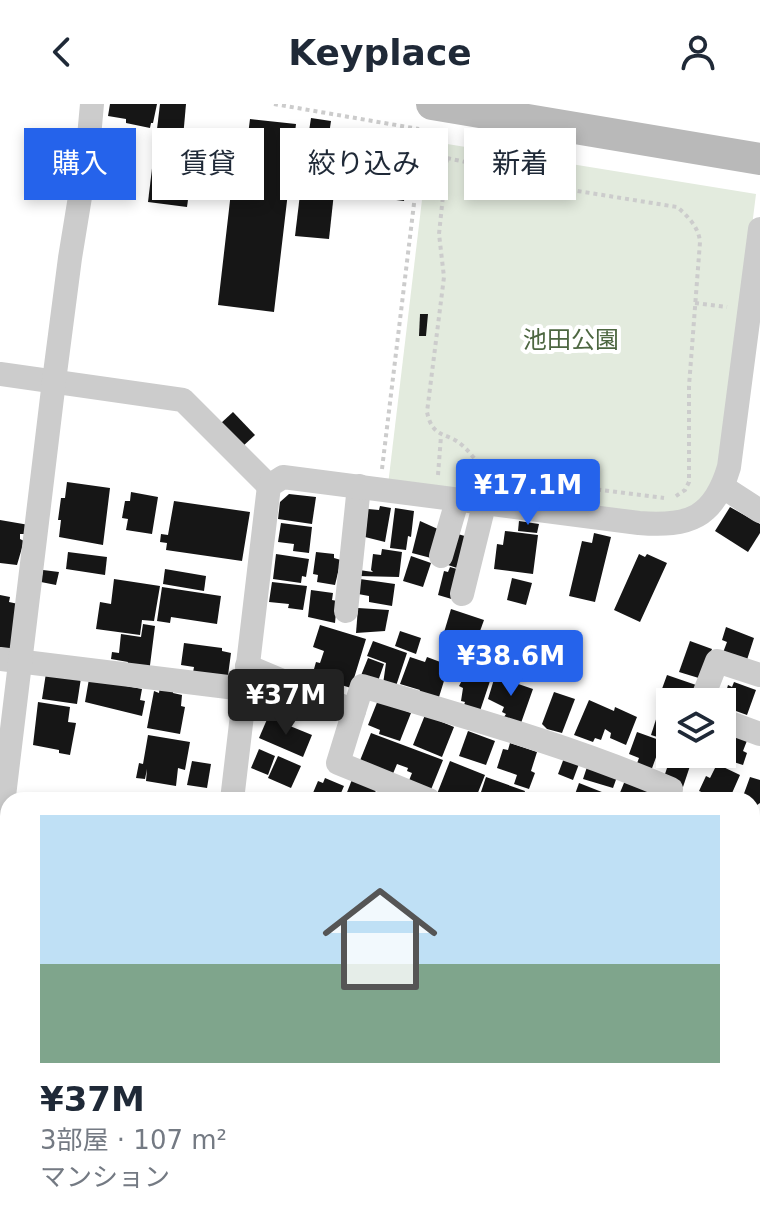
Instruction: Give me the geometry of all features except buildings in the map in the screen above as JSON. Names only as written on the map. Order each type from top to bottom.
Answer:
[{"type":"street","points":[[2,792],[10,660],[54,381],[92,104]]},
{"type":"street","points":[[431,122],[760,159]]},
{"type":"street","points":[[269,486],[283,477],[639,523],[673,524],[694,518],[719,497],[729,467],[760,229]]},
{"type":"street","points":[[0,374],[183,400],[269,486]]},
{"type":"street","points":[[233,792],[269,486]]},
{"type":"street","points":[[723,487],[760,511]]},
{"type":"street","points":[[346,611],[369,488]]},
{"type":"street","points":[[441,556],[447,499]]},
{"type":"street","points":[[462,594],[484,505]]},
{"type":"street","points":[[10,660],[246,678],[354,711]]},
{"type":"street","points":[[706,688],[717,661],[760,675]]},
{"type":"street","points":[[409,792],[338,763],[362,686],[560,746],[627,770],[671,789],[670,792]]},
{"type":"street","points":[[736,725],[760,734]]},
{"type":"path","points":[[369,488],[431,122]]},
{"type":"path","points":[[443,200],[439,234],[444,277],[427,412],[430,424],[441,435],[456,440],[486,473],[496,478],[656,498],[679,496],[689,482],[689,386],[700,234],[687,215],[677,207],[528,183],[511,172],[448,158]]},
{"type":"path","points":[[695,303],[749,310]]},
{"type":"path","points":[[441,435],[447,499]]},
{"type":"green space","name":"池田公園","points":[[448,144],[464,147],[464,200],[576,200],[576,165],[756,194],[722,464],[706,499],[670,517],[388,485],[422,200],[448,200]]}]
